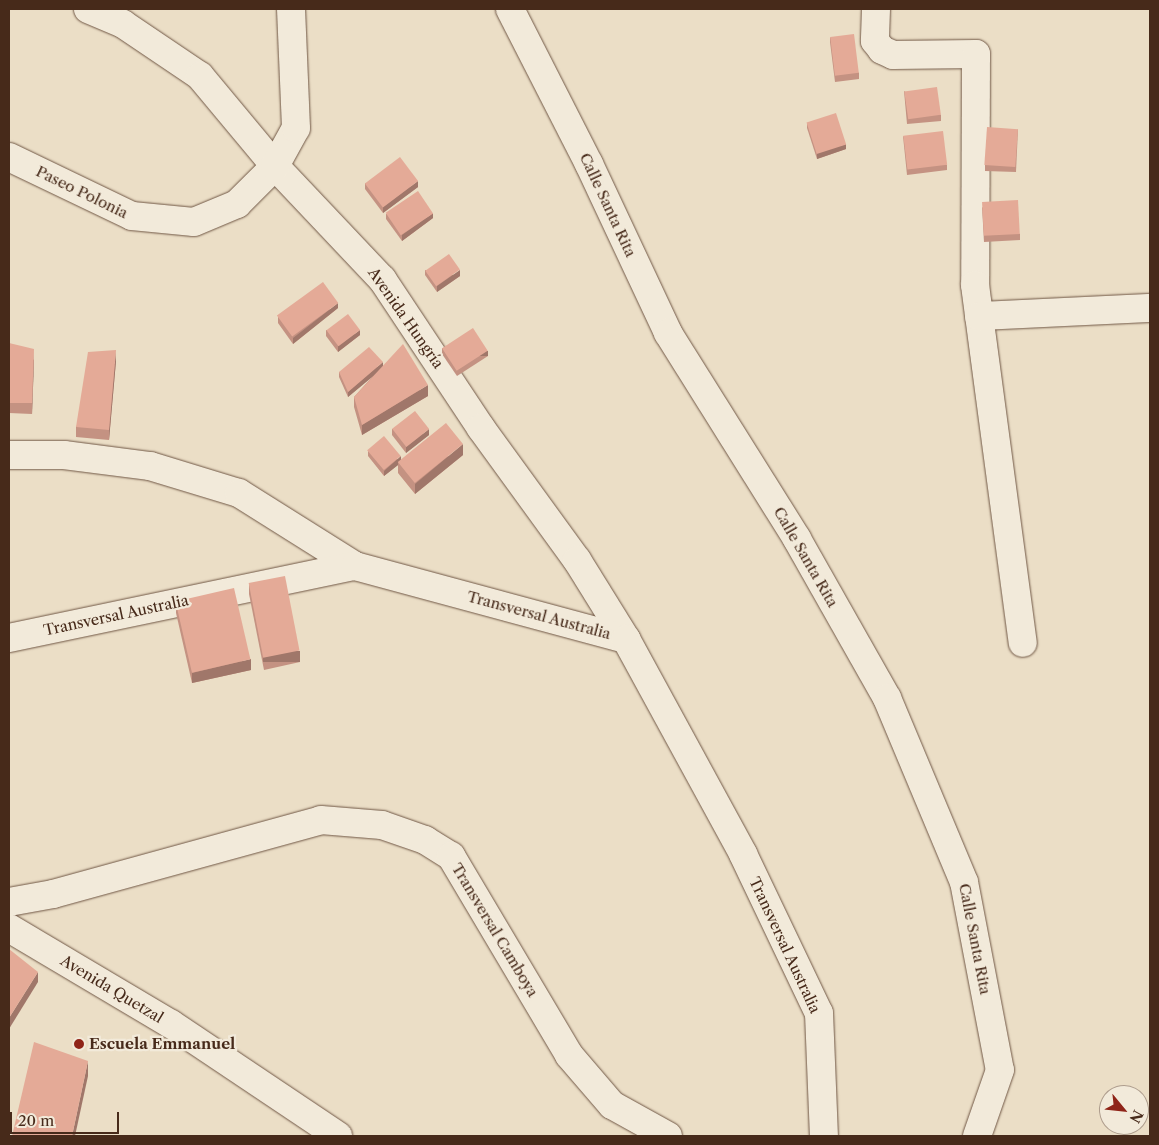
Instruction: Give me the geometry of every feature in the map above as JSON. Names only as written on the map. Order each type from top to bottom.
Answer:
[{"type":"street","name":"Avenida Hungría","points":[[88,9],[123,24],[200,76],[274,166],[382,279],[482,428],[577,560],[626,639]]},
{"type":"street","name":"Paseo Polonia","points":[[9,157],[132,216],[194,222],[237,204],[274,166],[296,128],[291,9]]},
{"type":"street","name":"Calle Santa Rita","points":[[510,9],[589,164],[668,333],[797,539],[887,698],[964,882],[1000,1070],[977,1136]]},
{"type":"street","points":[[876,9],[875,41],[882,50],[893,55],[976,54],[975,285],[1023,643]]},
{"type":"street","points":[[979,316],[1150,308]]},
{"type":"street","points":[[9,455],[64,455],[150,466],[239,493],[355,566]]},
{"type":"street","name":"Transversal Australia","points":[[9,638],[355,566],[626,639],[743,854],[819,1013],[824,1136]]},
{"type":"street","name":"Transversal Camboya","points":[[9,902],[53,894],[321,820],[382,825],[425,840],[451,856],[569,1056],[612,1105],[668,1136]]},
{"type":"street","name":"Avenida Quetzal","points":[[9,928],[171,1024],[338,1136]]},
{"type":"building","points":[[854,34],[859,73],[835,76],[830,37]]},
{"type":"building","points":[[937,87],[941,115],[908,119],[904,92]]},
{"type":"building","points":[[836,113],[846,144],[817,154],[807,123]]},
{"type":"building","points":[[987,127],[1018,129],[1015,167],[984,165]]},
{"type":"building","points":[[943,131],[947,165],[907,170],[903,136]]},
{"type":"building","points":[[400,157],[418,181],[383,207],[365,183]]},
{"type":"building","points":[[418,191],[433,213],[401,235],[386,213]]},
{"type":"building","points":[[1018,200],[1020,234],[984,236],[982,202]]},
{"type":"building","points":[[449,254],[460,270],[436,286],[425,271]]},
{"type":"building","points":[[323,282],[338,303],[292,337],[277,316]]},
{"type":"building","points":[[348,314],[360,330],[338,346],[326,330]]},
{"type":"building","points":[[473,328],[488,351],[457,371],[442,348]]},
{"type":"building","points":[[9,343],[34,349],[32,403],[9,403]]},
{"type":"building","points":[[403,344],[428,385],[362,425],[354,397]]},
{"type":"building","points":[[369,347],[383,362],[348,392],[339,372]]},
{"type":"building","points":[[116,350],[109,430],[76,427],[88,352]]},
{"type":"building","points":[[415,411],[429,429],[406,447],[392,429]]},
{"type":"building","points":[[446,423],[463,444],[415,483],[398,462]]},
{"type":"building","points":[[384,436],[401,456],[384,470],[367,450]]},
{"type":"building","points":[[285,576],[300,651],[263,658],[249,583]]},
{"type":"building","points":[[234,588],[250,659],[192,673],[176,601]]},
{"type":"building","points":[[9,949],[38,972],[9,1018]]},
{"type":"building","points":[[34,1042],[88,1061],[72,1136],[12,1136]]},
{"type":"place","name":"Escuela Emmanuel","points":[[79,1044]]}]
